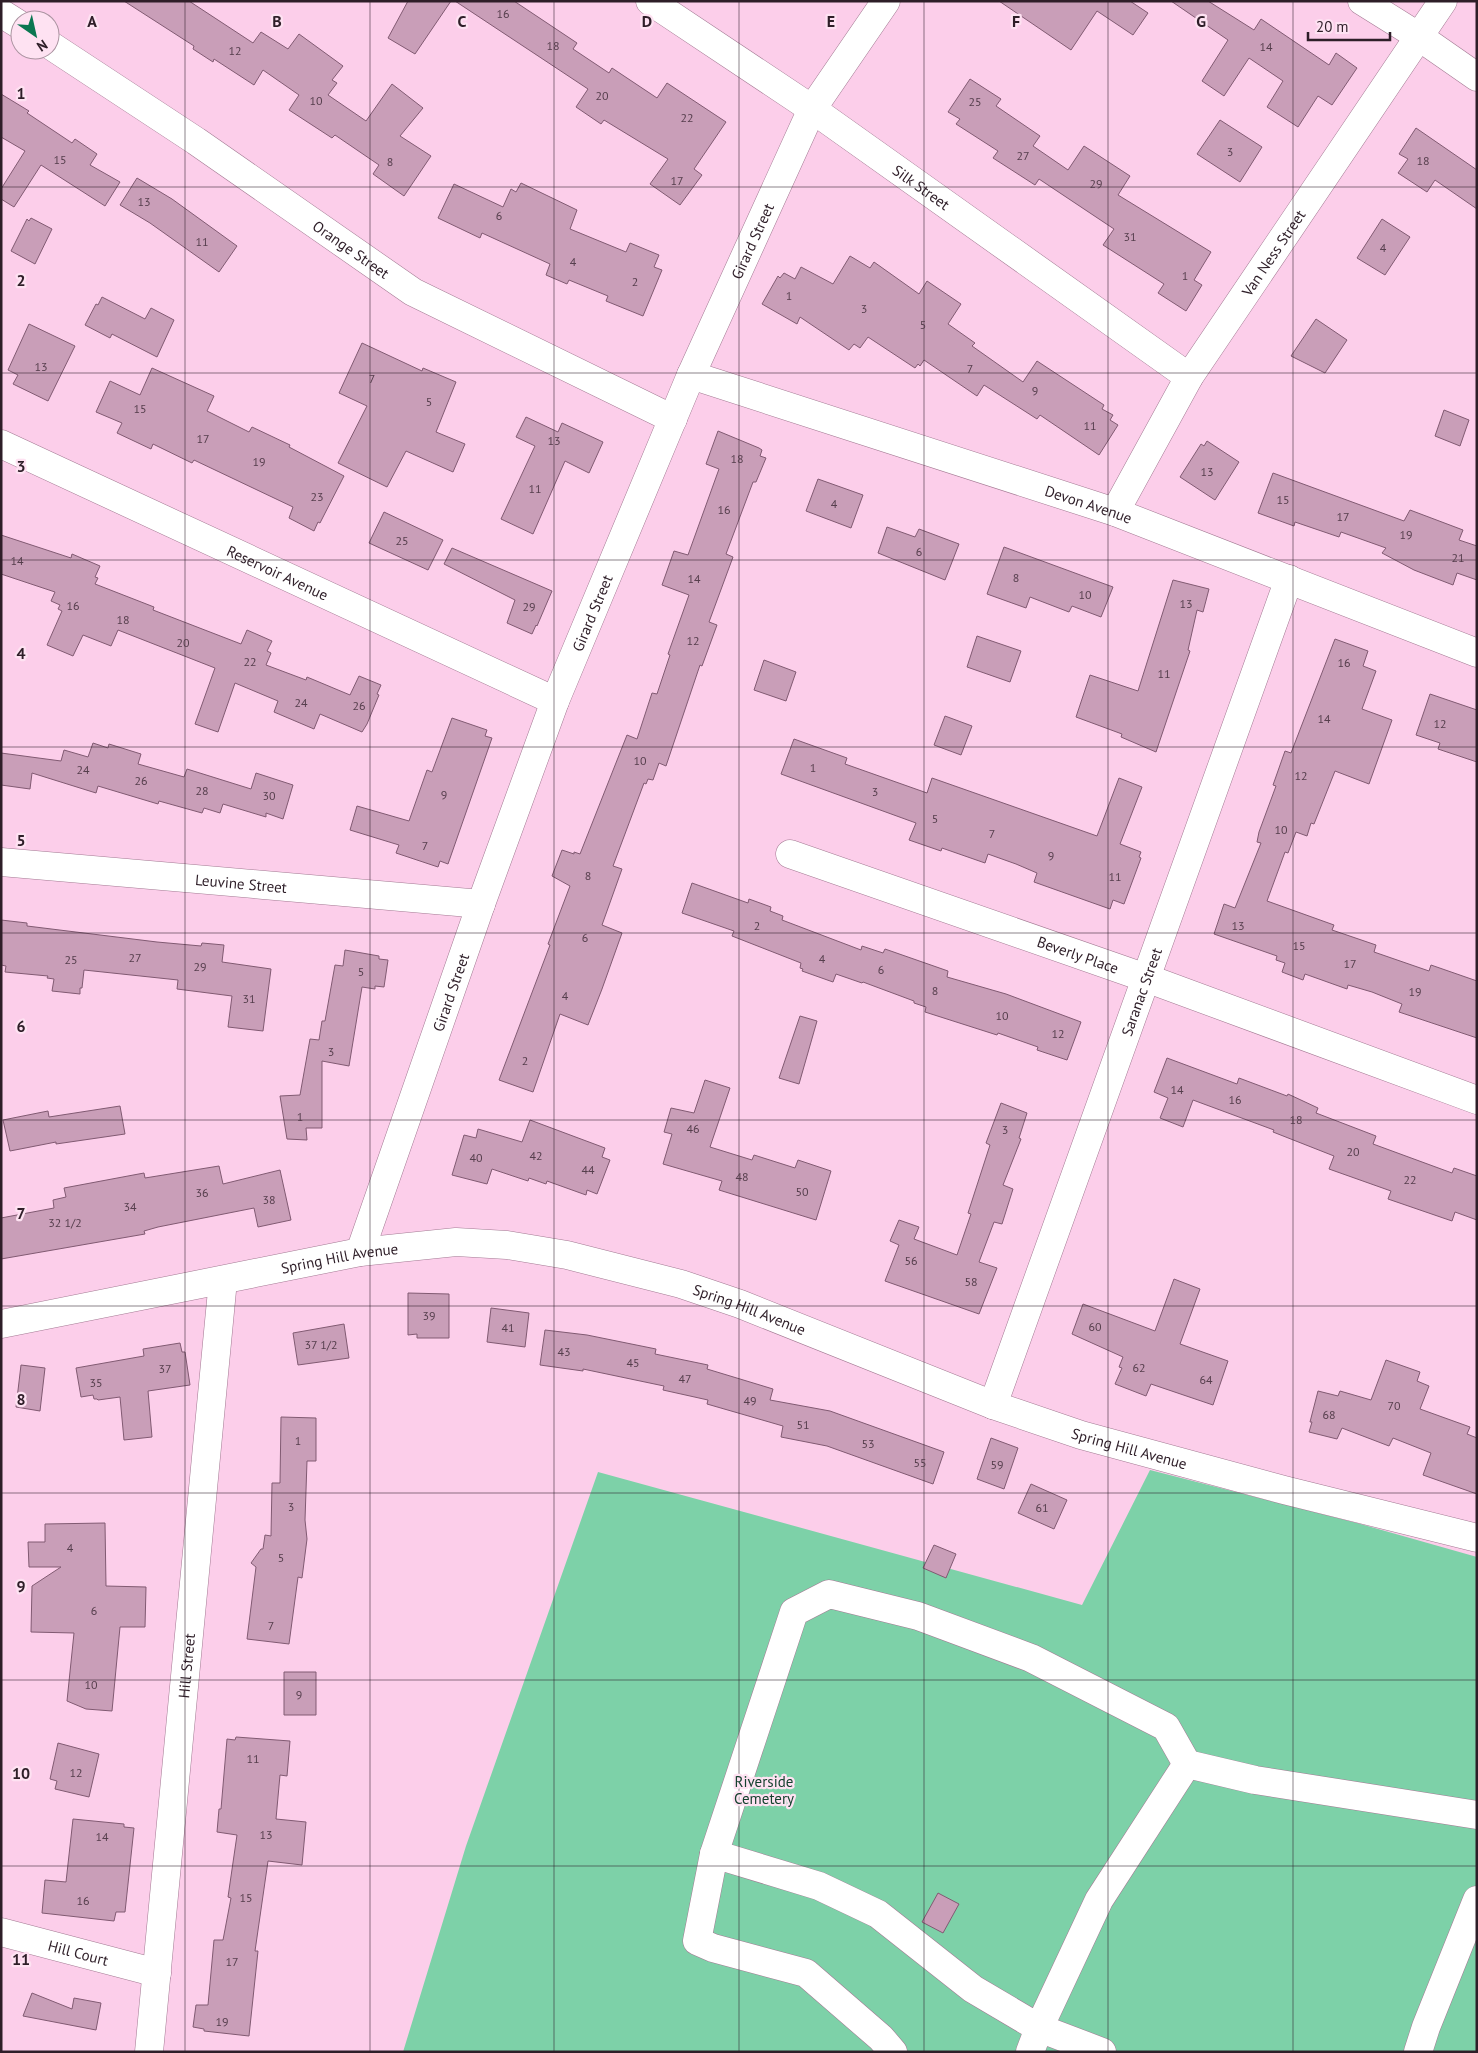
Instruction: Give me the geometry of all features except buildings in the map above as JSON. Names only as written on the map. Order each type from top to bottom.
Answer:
[{"type":"street","name":"Silk Street","points":[[650,1],[812,109],[1189,377]]},
{"type":"street","name":"Girard Street","points":[[360,1252],[555,701],[673,419],[812,109],[886,1]]},
{"type":"street","points":[[1362,1],[1418,36],[1477,77]]},
{"type":"street","name":"Van Ness Street","points":[[1115,512],[1189,377],[1442,1]]},
{"type":"street","name":"Orange Street","points":[[60,52],[196,141],[413,292],[673,419]]},
{"type":"street","name":"Devon Avenue","points":[[692,375],[1115,512],[1477,653]]},
{"type":"street","name":"Reservoir Avenue","points":[[1,444],[555,701]]},
{"type":"street","name":"Saranac Street","points":[[993,1405],[1289,579]]},
{"type":"street","name":"Beverly Place","points":[[790,854],[1146,978],[1477,1100]]},
{"type":"street","name":"Leuvine Street","points":[[1,862],[482,904]]},
{"type":"street","name":"Spring Hill Avenue","points":[[1,1324],[360,1252],[456,1242],[507,1245],[567,1255],[681,1284],[740,1304],[993,1405],[1081,1435],[1284,1490],[1477,1538]]},
{"type":"street","name":"Hill Street","points":[[149,2052],[223,1280]]},
{"type":"street","points":[[893,2052],[881,2038],[806,1973],[713,1948],[696,1941],[714,1854],[794,1612],[829,1594],[918,1616],[1031,1658],[1166,1726],[1187,1764],[1255,1780],[1477,1815]]},
{"type":"street","points":[[1035,2040],[1099,1900],[1187,1764]]},
{"type":"street","points":[[714,1854],[819,1886],[878,1914],[1035,2040],[1102,2052]]},
{"type":"street","points":[[1418,2052],[1426,2027],[1477,1900]]},
{"type":"street","name":"Hill Court","points":[[1,1932],[157,1973]]},
{"type":"green space","name":"Riverside Cemetery","points":[[1150,1470],[1357,1523],[1477,1557],[1477,2052],[403,2052],[466,1846],[598,1472],[1082,1605]]}]
